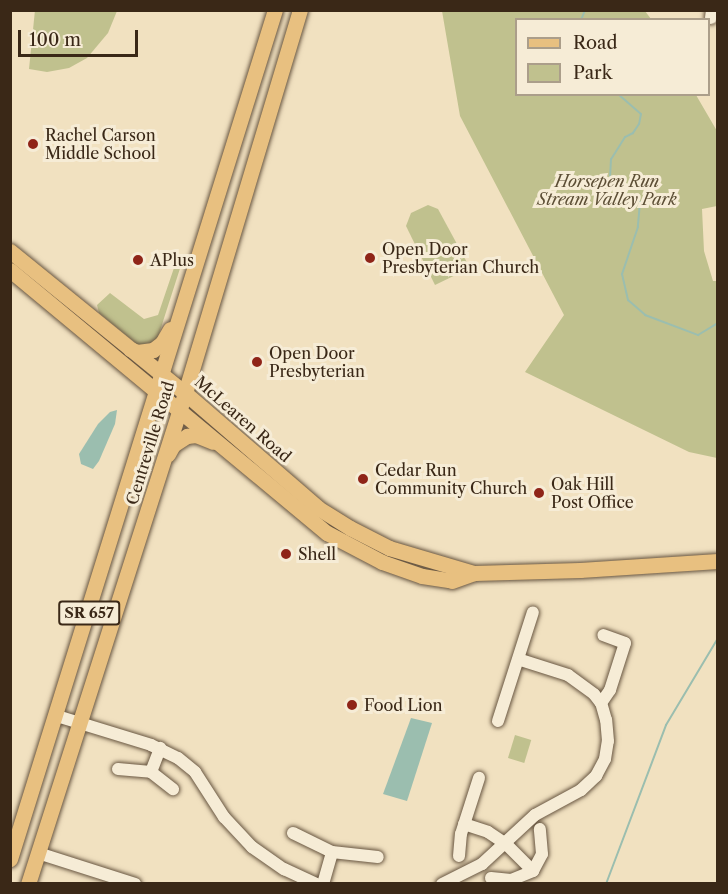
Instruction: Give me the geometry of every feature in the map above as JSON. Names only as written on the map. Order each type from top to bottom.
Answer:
[{"type":"main road","name":"Centreville Road","points":[[10,859],[57,716],[158,382],[275,10]]},
{"type":"main road","name":"Centreville Road","points":[[28,884],[185,393],[300,10]]},
{"type":"main road","name":"McLearen Road","points":[[10,251],[128,348],[180,408],[309,520],[342,542],[382,562],[422,576],[452,581],[474,573]]},
{"type":"main road","name":"McLearen Road","points":[[10,270],[158,382],[185,393],[300,493],[335,520],[405,555],[474,573],[580,570],[717,561]]},
{"type":"main road","points":[[128,348],[137,352],[153,350],[162,343],[179,314]]},
{"type":"main road","points":[[163,462],[173,445],[188,436],[196,435],[231,453]]},
{"type":"street","points":[[498,721],[533,612]]},
{"type":"street","points":[[601,703],[610,690],[625,643],[603,635]]},
{"type":"street","points":[[442,884],[482,864],[506,844],[535,814],[581,790],[601,768],[608,741],[606,720],[601,703],[577,680],[518,659]]},
{"type":"street","points":[[57,716],[160,748],[178,758],[195,772],[224,817],[252,847],[284,869],[316,884]]},
{"type":"street","points":[[151,772],[160,748]]},
{"type":"street","points":[[118,769],[151,772],[173,789]]},
{"type":"street","points":[[459,856],[459,841],[479,778]]},
{"type":"street","points":[[464,824],[488,832],[506,844],[533,871]]},
{"type":"street","points":[[491,878],[511,880],[533,871],[542,854],[540,829]]},
{"type":"street","points":[[293,833],[332,852],[378,857]]},
{"type":"street","points":[[323,884],[332,852]]},
{"type":"street","points":[[38,853],[135,884]]},
{"type":"green space","points":[[35,10],[117,11],[108,33],[87,58],[69,68],[47,72],[29,69]]},
{"type":"green space","name":"Horsepen Run Stream Valley Park","points":[[442,11],[645,11],[650,18],[515,18],[515,96],[697,96],[717,131],[717,206],[702,209],[704,251],[713,281],[717,281],[717,458],[689,452],[525,372],[564,315],[460,116]]},
{"type":"green space","points":[[428,205],[438,209],[470,268],[435,285],[406,226],[411,213]]},
{"type":"green space","points":[[184,256],[158,337],[154,342],[138,345],[99,313],[97,305],[110,293],[144,319],[158,315],[176,262]]},
{"type":"green space","points":[[515,735],[531,740],[524,763],[508,758]]},
{"type":"shaded area","points":[[117,410],[115,424],[99,461],[93,469],[81,464],[79,454],[98,424],[110,412]]},
{"type":"shaded area","points":[[411,718],[432,723],[407,801],[383,794]]},
{"type":"waterway","points":[[582,18],[585,10]]},
{"type":"waterway","points":[[620,96],[641,114],[639,124],[633,133],[625,137],[611,159],[610,181],[614,189],[620,193],[633,195],[640,202],[638,227],[622,274],[628,300],[645,315],[698,335],[718,323]]},
{"type":"waterway","points":[[606,884],[666,725],[718,638]]},
{"type":"place","name":"Rachel Carson Middle School","points":[[33,144]]},
{"type":"place","name":"Open Door Presbyterian Church","points":[[370,258]]},
{"type":"place","name":"APlus","points":[[138,260]]},
{"type":"place","name":"Open Door Presbyterian","points":[[257,362]]},
{"type":"place","name":"Cedar Run Community Church","points":[[363,479]]},
{"type":"place","name":"Oak Hill Post Office","points":[[539,493]]},
{"type":"place","name":"Shell","points":[[286,554]]},
{"type":"place","name":"Food Lion","points":[[352,705]]}]
